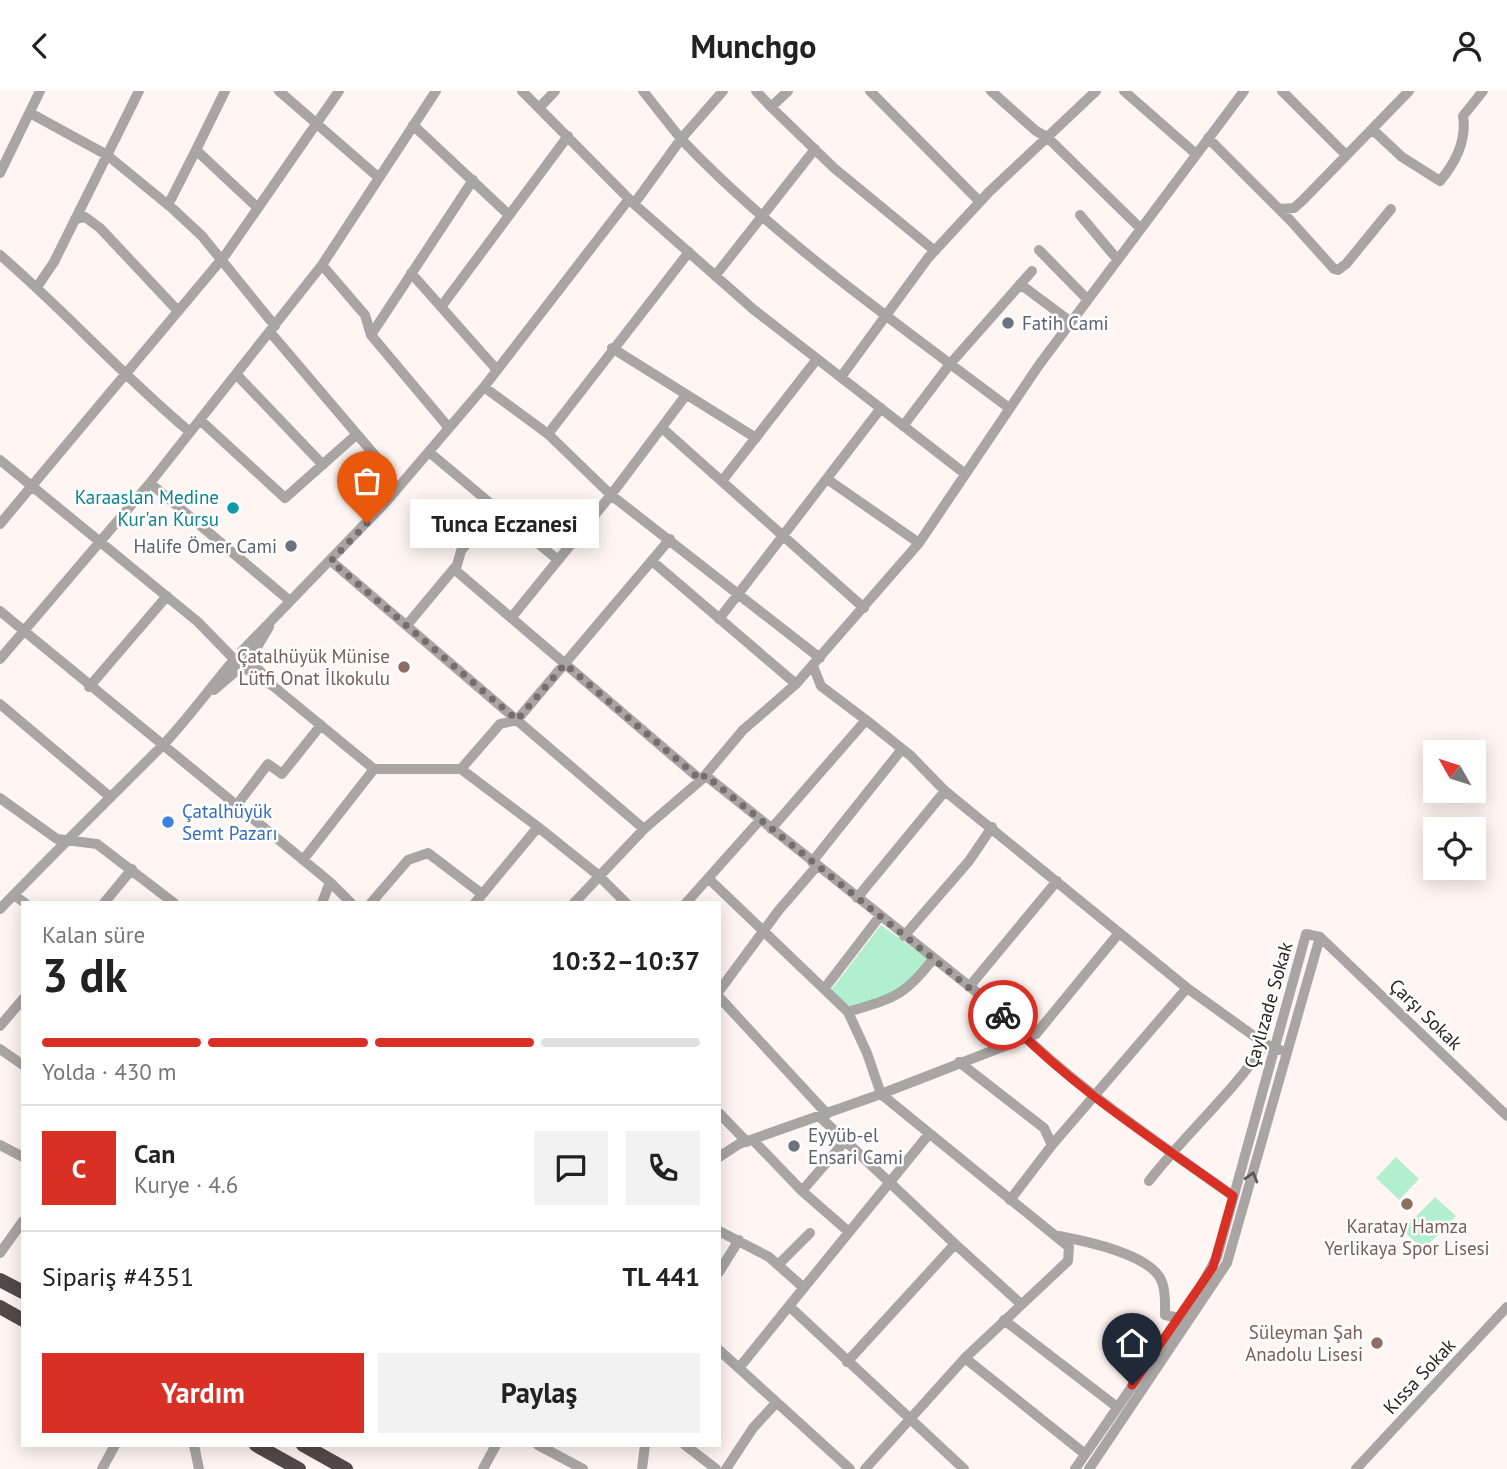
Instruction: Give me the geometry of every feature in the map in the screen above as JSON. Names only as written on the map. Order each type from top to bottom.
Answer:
[{"type":"highway","points":[[0,1280],[21,1291]]},
{"type":"highway","points":[[0,1307],[21,1319]]},
{"type":"highway","points":[[260,1447],[299,1469]]},
{"type":"highway","points":[[307,1447],[346,1469]]},
{"type":"street","points":[[0,173],[40,91]]},
{"type":"street","points":[[37,286],[54,262],[139,91]]},
{"type":"street","points":[[169,205],[225,91]]},
{"type":"street","points":[[279,91],[378,177]]},
{"type":"street","points":[[0,523],[221,260],[318,125],[339,91]]},
{"type":"street","points":[[0,659],[150,483],[322,265],[436,91]]},
{"type":"street","points":[[522,91],[631,201],[715,276],[964,474]]},
{"type":"street","points":[[539,108],[555,91]]},
{"type":"street","points":[[643,91],[681,139],[764,216],[885,315],[1009,408]]},
{"type":"street","points":[[0,909],[47,857],[71,841],[109,796],[162,746],[290,601],[394,492],[484,387],[681,139],[723,91]]},
{"type":"street","points":[[756,91],[815,149],[935,251]]},
{"type":"street","points":[[771,107],[788,91]]},
{"type":"street","points":[[870,91],[980,202]]},
{"type":"street","points":[[991,91],[1036,131],[1047,137],[1140,228]]},
{"type":"street","points":[[841,377],[935,251],[980,202],[1096,91]]},
{"type":"street","points":[[1124,91],[1196,154]]},
{"type":"street","points":[[576,901],[644,829],[703,777],[743,730],[796,684],[919,544],[1009,408],[1087,299],[1244,91]]},
{"type":"street","points":[[1282,91],[1346,155]]},
{"type":"street","points":[[1279,209],[1294,208],[1409,91]]},
{"type":"street","points":[[1372,129],[1402,157],[1440,181],[1466,133],[1463,116],[1483,91]]},
{"type":"street","points":[[30,113],[107,155],[169,205],[202,236],[272,329],[388,473],[394,492]]},
{"type":"street","points":[[414,125],[509,215]]},
{"type":"street","points":[[442,307],[568,137]]},
{"type":"street","points":[[1209,138],[1279,209],[1329,265],[1338,270],[1391,209]]},
{"type":"street","points":[[715,276],[815,149]]},
{"type":"street","points":[[196,150],[258,208]]},
{"type":"street","points":[[371,335],[473,180]]},
{"type":"street","points":[[1080,215],[1117,259]]},
{"type":"street","points":[[75,219],[85,217],[100,228],[178,311]]},
{"type":"street","points":[[1039,250],[1087,299]]},
{"type":"street","points":[[548,434],[612,348],[689,253]]},
{"type":"street","points":[[0,254],[37,286],[125,375],[190,432]]},
{"type":"street","points":[[322,265],[365,315],[371,335],[449,428]]},
{"type":"street","points":[[903,426],[950,364],[1032,271]]},
{"type":"street","points":[[411,272],[497,370]]},
{"type":"street","points":[[1020,284],[1071,322]]},
{"type":"street","points":[[612,348],[756,438]]},
{"type":"street","points":[[722,481],[817,359]]},
{"type":"street","points":[[236,374],[323,465]]},
{"type":"street","points":[[484,387],[548,434],[611,495],[740,593],[817,662],[821,686],[902,750],[945,791],[1187,988],[1269,1046],[1287,1052]]},
{"type":"street","points":[[511,618],[611,495],[686,395]]},
{"type":"street","points":[[719,618],[881,408]]},
{"type":"street","points":[[200,420],[285,498],[356,436]]},
{"type":"street","points":[[662,428],[864,608]]},
{"type":"street","points":[[429,452],[558,559]]},
{"type":"street","points":[[0,460],[374,769],[461,769],[598,875],[624,901]]},
{"type":"street","points":[[827,479],[919,544]]},
{"type":"street","points":[[150,483],[290,601]]},
{"type":"street","points":[[407,625],[454,569],[461,551],[496,507]]},
{"type":"street","points":[[461,769],[500,724],[517,720],[670,540]]},
{"type":"street","points":[[331,561],[644,829]]},
{"type":"street","points":[[652,561],[796,684]]},
{"type":"street","points":[[454,569],[703,777],[994,1006],[1026,1040],[1096,1096],[1233,1196]]},
{"type":"street","points":[[89,687],[166,596]]},
{"type":"street","points":[[0,611],[89,687],[303,860],[349,901]]},
{"type":"street","points":[[0,704],[109,796]]},
{"type":"street","points":[[771,829],[866,720]]},
{"type":"street","points":[[236,806],[268,764],[282,774],[321,725]]},
{"type":"street","points":[[721,988],[902,750]]},
{"type":"street","points":[[303,860],[374,769]]},
{"type":"street","points":[[857,898],[945,791]]},
{"type":"street","points":[[0,798],[57,839],[97,844],[172,901]]},
{"type":"street","points":[[688,901],[760,820]]},
{"type":"street","points":[[373,901],[408,860],[428,853],[479,899],[538,827]]},
{"type":"street","points":[[904,936],[970,861],[992,827]]},
{"type":"street","points":[[106,901],[132,869]]},
{"type":"street","points":[[709,879],[848,1012],[867,1053],[881,1094],[1069,1247],[1068,1261],[965,1358],[865,1469]]},
{"type":"street","points":[[969,986],[1057,881]]},
{"type":"street","points":[[323,901],[330,883]]},
{"type":"street","points":[[14,895],[22,901]]},
{"type":"street","points":[[824,989],[880,916]]},
{"type":"street","points":[[721,1156],[750,1141],[823,1116],[959,1062],[1026,1040],[1036,1034],[1119,933]]},
{"type":"street","name":"Çaylızade Sokak","points":[[1074,1469],[1179,1318],[1217,1257],[1269,1046],[1306,934],[1321,937],[1222,1274],[1089,1469]]},
{"type":"street","name":"Çarşı Sokak","points":[[1321,937],[1507,1115]]},
{"type":"street","points":[[848,1012],[904,992],[933,958]]},
{"type":"street","points":[[1010,1200],[1052,1145],[1187,988]]},
{"type":"street","points":[[721,999],[845,1141],[1021,1304]]},
{"type":"street","points":[[0,1026],[21,1001]]},
{"type":"street","points":[[1149,1181],[1171,1151],[1269,1046]]},
{"type":"street","points":[[0,1049],[21,1064]]},
{"type":"street","points":[[959,1062],[1044,1128],[1052,1145]]},
{"type":"street","points":[[721,1115],[849,1232]]},
{"type":"street","points":[[739,1368],[929,1134]]},
{"type":"street","points":[[802,1191],[845,1141]]},
{"type":"street","points":[[0,1145],[21,1156]]},
{"type":"street","points":[[0,1253],[21,1224]]},
{"type":"street","points":[[721,1232],[778,1265],[804,1288]]},
{"type":"street","points":[[778,1265],[810,1233]]},
{"type":"street","points":[[1055,1235],[1105,1246],[1156,1272],[1163,1283],[1166,1315],[1179,1318]]},
{"type":"street","points":[[721,1269],[739,1240]]},
{"type":"street","points":[[847,1363],[955,1244]]},
{"type":"street","points":[[789,1305],[847,1363],[964,1469]]},
{"type":"street","name":"Kıssa Sokak","points":[[1356,1469],[1507,1307]]},
{"type":"street","points":[[1004,1320],[1117,1407]]},
{"type":"street","points":[[721,1352],[850,1469]]},
{"type":"street","points":[[965,1358],[1085,1454]]},
{"type":"street","points":[[726,1469],[752,1428],[776,1403]]},
{"type":"street","points":[[102,1469],[114,1447]]},
{"type":"street","points":[[194,1447],[199,1469]]},
{"type":"street","points":[[484,1469],[495,1447]]},
{"type":"street","points":[[542,1447],[583,1469]]},
{"type":"street","points":[[642,1469],[645,1447]]},
{"type":"street","points":[[688,1447],[716,1469]]},
{"type":"green space","points":[[881,925],[928,959],[902,989],[849,1008],[831,990]]},
{"type":"green space","points":[[1396,1157],[1419,1179],[1399,1200],[1376,1178]]},
{"type":"green space","points":[[1435,1197],[1456,1216],[1423,1250],[1403,1230]]},
{"type":"way so far","points":[[367,523],[331,561],[517,720],[565,664],[701,780],[705,775],[1003,1015]]},
{"type":"place","name":"Fatih Cami","points":[[1008,323]]},
{"type":"place","name":"Karaaslan Medine Kur'an Kursu","points":[[233,508]]},
{"type":"place","name":"Tunca Eczanesi","points":[[367,523]]},
{"type":"place","name":"Halife Ömer Cami","points":[[291,546]]},
{"type":"place","name":"Çatalhüyük Münise Lütfi Onat İlkokulu","points":[[404,667]]},
{"type":"place","name":"Çatalhüyük Semt Pazarı","points":[[168,822]]},
{"type":"place","name":"Eyyüb-el Ensari Cami","points":[[794,1146]]},
{"type":"place","name":"Karatay Hamza Yerlikaya Spor Lisesi","points":[[1407,1204]]},
{"type":"place","name":"Süleyman Şah Anadolu Lisesi","points":[[1377,1343]]},
{"type":"route","points":[[1003,1015],[1026,1040],[1096,1096],[1233,1196],[1213,1267],[1132,1385]]}]
